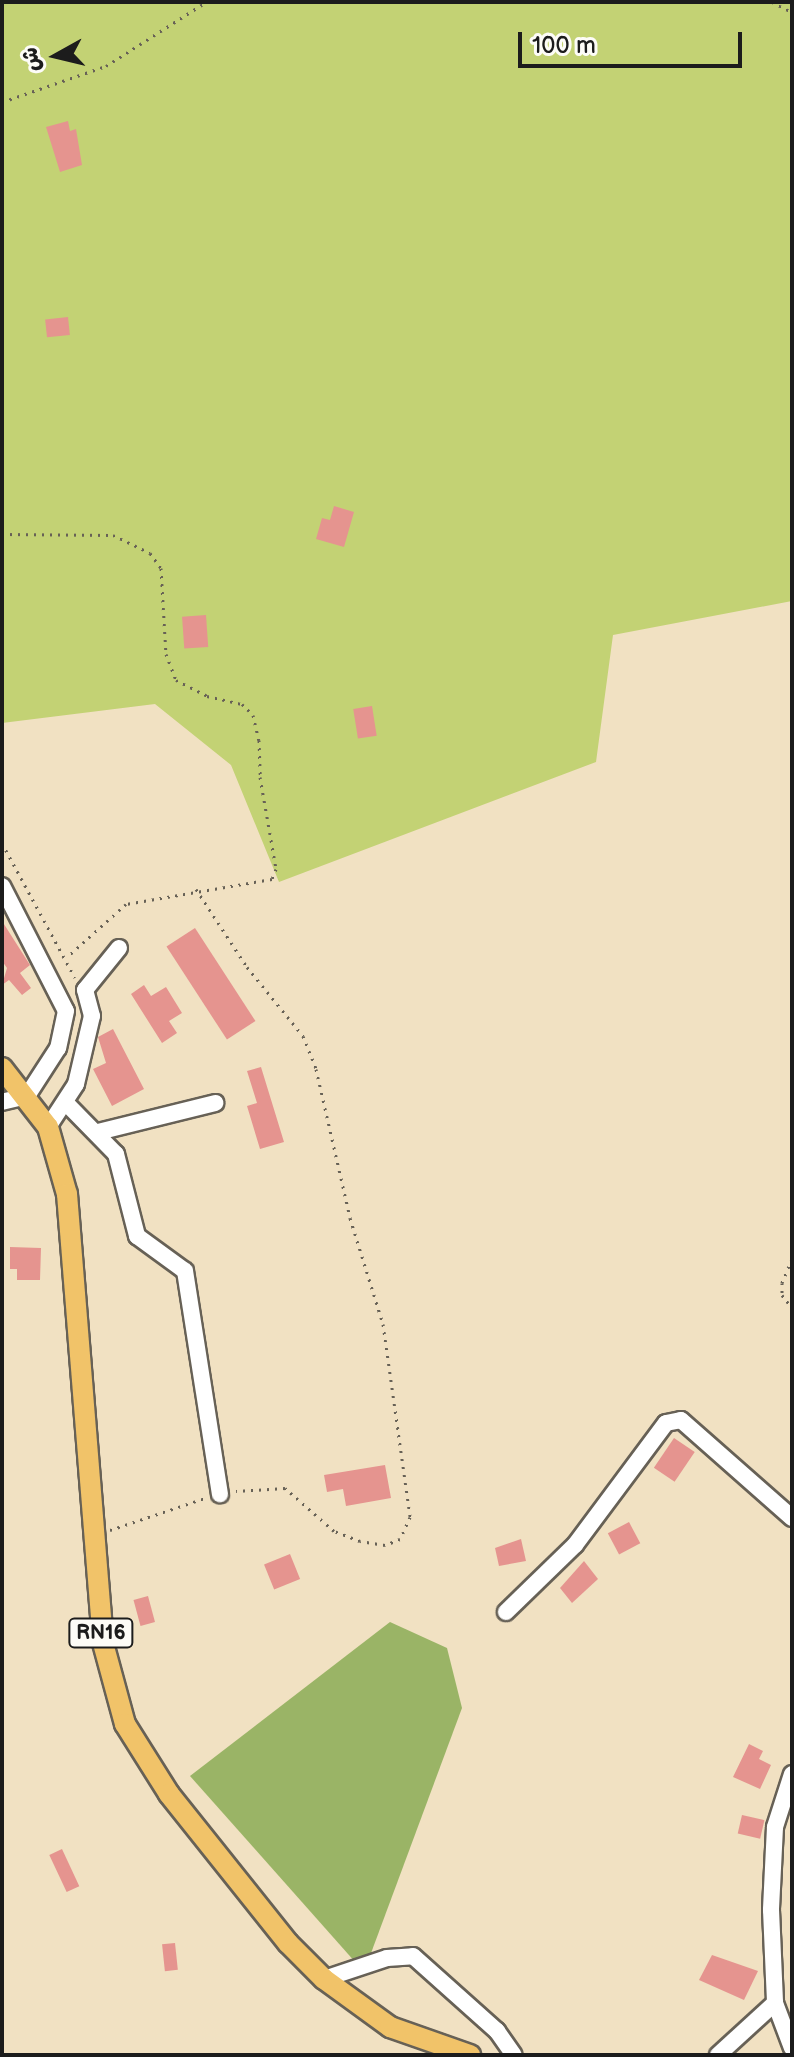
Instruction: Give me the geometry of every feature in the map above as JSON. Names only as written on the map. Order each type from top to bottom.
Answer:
[{"type":"main road","name":"RN16","points":[[2,1068],[27,1096],[48,1127],[67,1194],[91,1537],[103,1643],[125,1724],[169,1794],[288,1943],[324,1979],[390,2027],[470,2055]]},
{"type":"street","points":[[2,886],[66,1011],[58,1048],[27,1096],[2,1102]]},
{"type":"street","points":[[48,1127],[67,1104],[76,1084],[87,998],[119,948]]},
{"type":"street","points":[[66,1011],[87,998]]},
{"type":"street","points":[[58,1048],[76,1084]]},
{"type":"street","points":[[98,1132],[215,1103]]},
{"type":"street","points":[[67,1104],[98,1132],[116,1154],[137,1236],[185,1271],[220,1494]]},
{"type":"street","points":[[506,1612],[575,1545],[666,1423],[681,1420],[792,1518]]},
{"type":"street","points":[[792,1774],[775,1827],[771,1910],[775,2003],[792,2048]]},
{"type":"street","points":[[324,1979],[387,1958],[413,1956],[497,2031],[514,2055]]},
{"type":"street","points":[[718,2055],[775,2003]]},
{"type":"path","points":[[2,102],[106,66],[206,2]]},
{"type":"path","points":[[772,2],[792,12]]},
{"type":"path","points":[[2,534],[113,535],[150,553],[161,568],[166,654],[176,680],[187,689],[242,704],[253,715],[274,875],[256,885],[196,889],[126,904],[67,957]]},
{"type":"path","points":[[2,843],[87,998]]},
{"type":"path","points":[[91,1537],[220,1494],[285,1488],[334,1531],[385,1545],[400,1539],[410,1517],[383,1324],[350,1218],[316,1069],[303,1036],[247,967],[196,889]]},
{"type":"path","points":[[792,1259],[782,1283],[782,1295],[792,1308]]},
{"type":"green space","points":[[2,2],[792,2],[792,601],[613,635],[596,762],[279,882],[231,765],[155,704],[2,723]]},
{"type":"green space","points":[[390,1622],[447,1648],[462,1708],[364,1972],[190,1776]]},
{"type":"building","points":[[68,121],[70,131],[76,129],[82,165],[60,172],[46,127]]},
{"type":"building","points":[[68,317],[70,335],[47,337],[45,319]]},
{"type":"building","points":[[334,506],[354,512],[344,547],[316,539],[322,518],[330,520]]},
{"type":"building","points":[[206,615],[208,647],[184,649],[182,617]]},
{"type":"building","points":[[372,706],[377,736],[358,739],[353,709]]},
{"type":"building","points":[[2,921],[30,965],[20,973],[31,988],[22,995],[9,980],[2,985],[7,968],[2,961]]},
{"type":"building","points":[[195,928],[255,1021],[227,1040],[166,947]]},
{"type":"building","points":[[144,985],[151,996],[166,987],[182,1013],[169,1021],[177,1033],[162,1043],[131,994]]},
{"type":"building","points":[[113,1029],[144,1089],[112,1106],[93,1069],[106,1063],[98,1037]]},
{"type":"building","points":[[261,1067],[284,1142],[260,1149],[247,1106],[257,1103],[247,1071]]},
{"type":"building","points":[[10,1247],[41,1248],[40,1280],[17,1280],[17,1269],[10,1269]]},
{"type":"building","points":[[674,1438],[695,1452],[675,1482],[654,1468]]},
{"type":"building","points":[[385,1465],[391,1498],[346,1506],[343,1489],[327,1492],[324,1475]]},
{"type":"building","points":[[629,1522],[640,1543],[619,1554],[608,1533]]},
{"type":"building","points":[[521,1539],[526,1561],[499,1566],[495,1548]]},
{"type":"building","points":[[290,1554],[300,1579],[274,1590],[264,1564]]},
{"type":"building","points":[[584,1561],[598,1579],[572,1603],[560,1588]]},
{"type":"building","points":[[148,1596],[155,1622],[140,1626],[134,1600]]},
{"type":"building","points":[[749,1744],[763,1751],[759,1759],[771,1765],[760,1789],[733,1777]]},
{"type":"building","points":[[742,1815],[764,1820],[760,1839],[738,1834]]},
{"type":"building","points":[[62,1849],[79,1886],[67,1892],[49,1855]]},
{"type":"building","points":[[175,1943],[178,1970],[165,1971],[162,1944]]},
{"type":"building","points":[[712,1955],[758,1971],[744,2000],[699,1980]]}]
